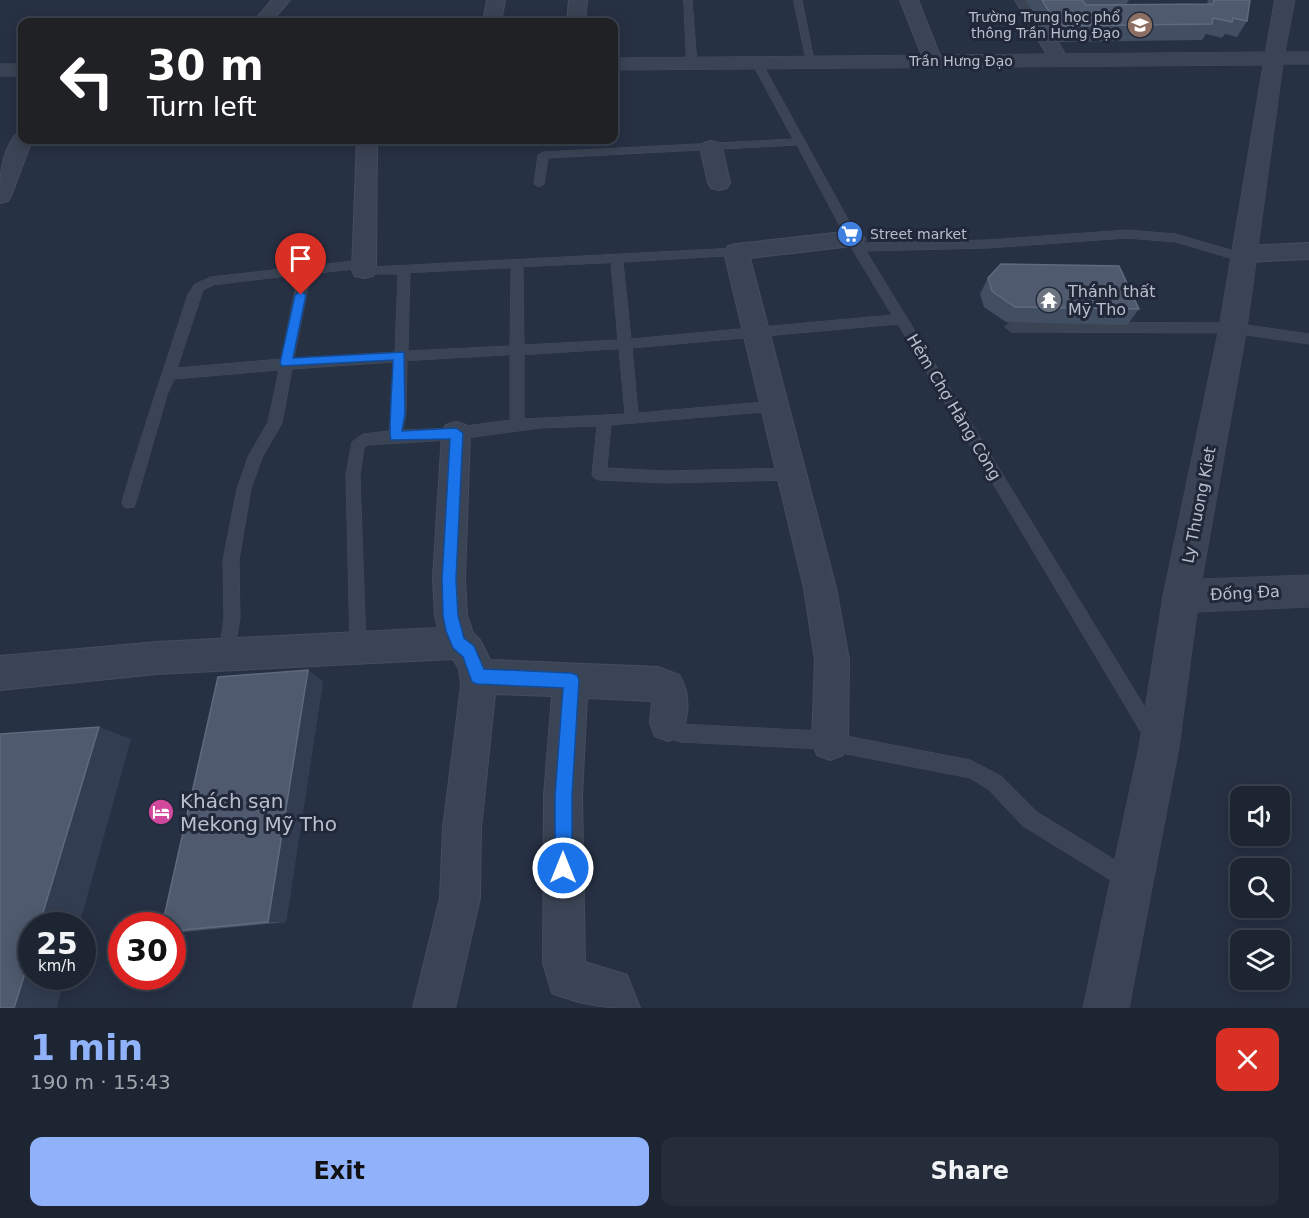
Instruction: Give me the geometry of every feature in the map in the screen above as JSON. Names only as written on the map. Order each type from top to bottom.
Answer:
[{"type":"street","points":[[265,18],[281,0]]},
{"type":"street","points":[[493,18],[496,0]]},
{"type":"street","points":[[576,18],[578,0]]},
{"type":"street","points":[[909,0],[933,61]]},
{"type":"street","points":[[1024,0],[1060,61]]},
{"type":"street","name":"Ly Thuong Kiet","points":[[1106,1008],[1159,747],[1181,596],[1233,328],[1285,0]]},
{"type":"street","name":"Trần Hưng Đạo","points":[[618,64],[1309,58]]},
{"type":"street","points":[[0,70],[18,70]]},
{"type":"street","points":[[0,196],[20,144]]},
{"type":"street","points":[[363,267],[367,144]]},
{"type":"street","points":[[711,147],[719,183]]},
{"type":"street","points":[[830,742],[832,660],[820,588],[736,252],[855,243]]},
{"type":"street","points":[[1244,256],[1309,251]]},
{"type":"street","points":[[434,1008],[460,898],[462,828],[477,676],[476,667],[468,651],[459,643],[451,616],[449,579],[456,433]]},
{"type":"street","name":"Đống Đa","points":[[1181,596],[1309,591]]},
{"type":"street","points":[[0,673],[157,658],[459,643]]},
{"type":"street","points":[[477,676],[658,684],[667,687],[670,692],[668,723]]},
{"type":"street","points":[[571,680],[563,796],[564,963],[567,978],[612,990],[619,1008]]},
{"type":"lane","points":[[688,0],[692,64]]},
{"type":"lane","points":[[798,0],[812,63]]},
{"type":"lane","name":"Hẻm Chợ Hàng Còng","points":[[757,63],[855,243],[1159,747]]},
{"type":"lane","points":[[539,184],[543,155],[799,142]]},
{"type":"lane","points":[[855,243],[988,244],[1127,234],[1176,238],[1244,256]]},
{"type":"lane","points":[[129,502],[160,395],[169,374],[194,294],[199,287],[211,281],[363,267],[404,270],[736,252]]},
{"type":"lane","points":[[617,259],[632,419]]},
{"type":"lane","points":[[517,264],[517,425]]},
{"type":"lane","points":[[395,436],[399,414],[399,355],[404,270]]},
{"type":"lane","points":[[227,656],[232,618],[231,560],[244,489],[255,458],[275,423],[306,272]]},
{"type":"lane","points":[[169,374],[399,355],[626,344],[757,334],[900,319]]},
{"type":"lane","points":[[1011,327],[1233,328],[1286,338],[1309,339]]},
{"type":"lane","points":[[358,647],[353,475],[357,446],[363,440],[456,433],[517,425],[632,419],[775,406]]},
{"type":"lane","points":[[605,420],[599,474],[665,477],[792,474]]},
{"type":"lane","points":[[668,723],[672,730],[680,733],[830,742],[953,764],[980,773],[998,785],[1012,799],[1018,810],[1030,819],[1131,882]]},
{"type":"building","points":[[1042,0],[1082,0],[1086,5],[1213,4],[1214,0],[1250,0],[1247,21],[1233,18],[1232,22],[1213,18],[1212,24],[1058,26]]},
{"type":"building","points":[[1001,264],[1119,266],[1139,309],[1015,307],[992,291],[988,278]]},
{"type":"building","points":[[308,670],[268,922],[186,930],[186,912],[165,912],[218,677]]},
{"type":"building","points":[[99,727],[43,912],[18,912],[20,990],[14,1008],[0,1008],[0,734]]},
{"type":"place","name":"Trường Trung học phổ thông Trần Hưng Đạo","points":[[1140,25]]},
{"type":"place","name":"Street market","points":[[850,234]]},
{"type":"place","name":"Thánh thất Mỹ Tho","points":[[1049,300]]},
{"type":"place","name":"Khách sạn Mekong Mỹ Tho","points":[[161,812]]},
{"type":"route","points":[[301,295],[286,363],[399,355],[399,414],[395,436],[456,433],[449,579],[451,616],[453,631],[459,643],[468,651],[476,667],[477,676],[571,680],[563,796],[563,868]]}]
